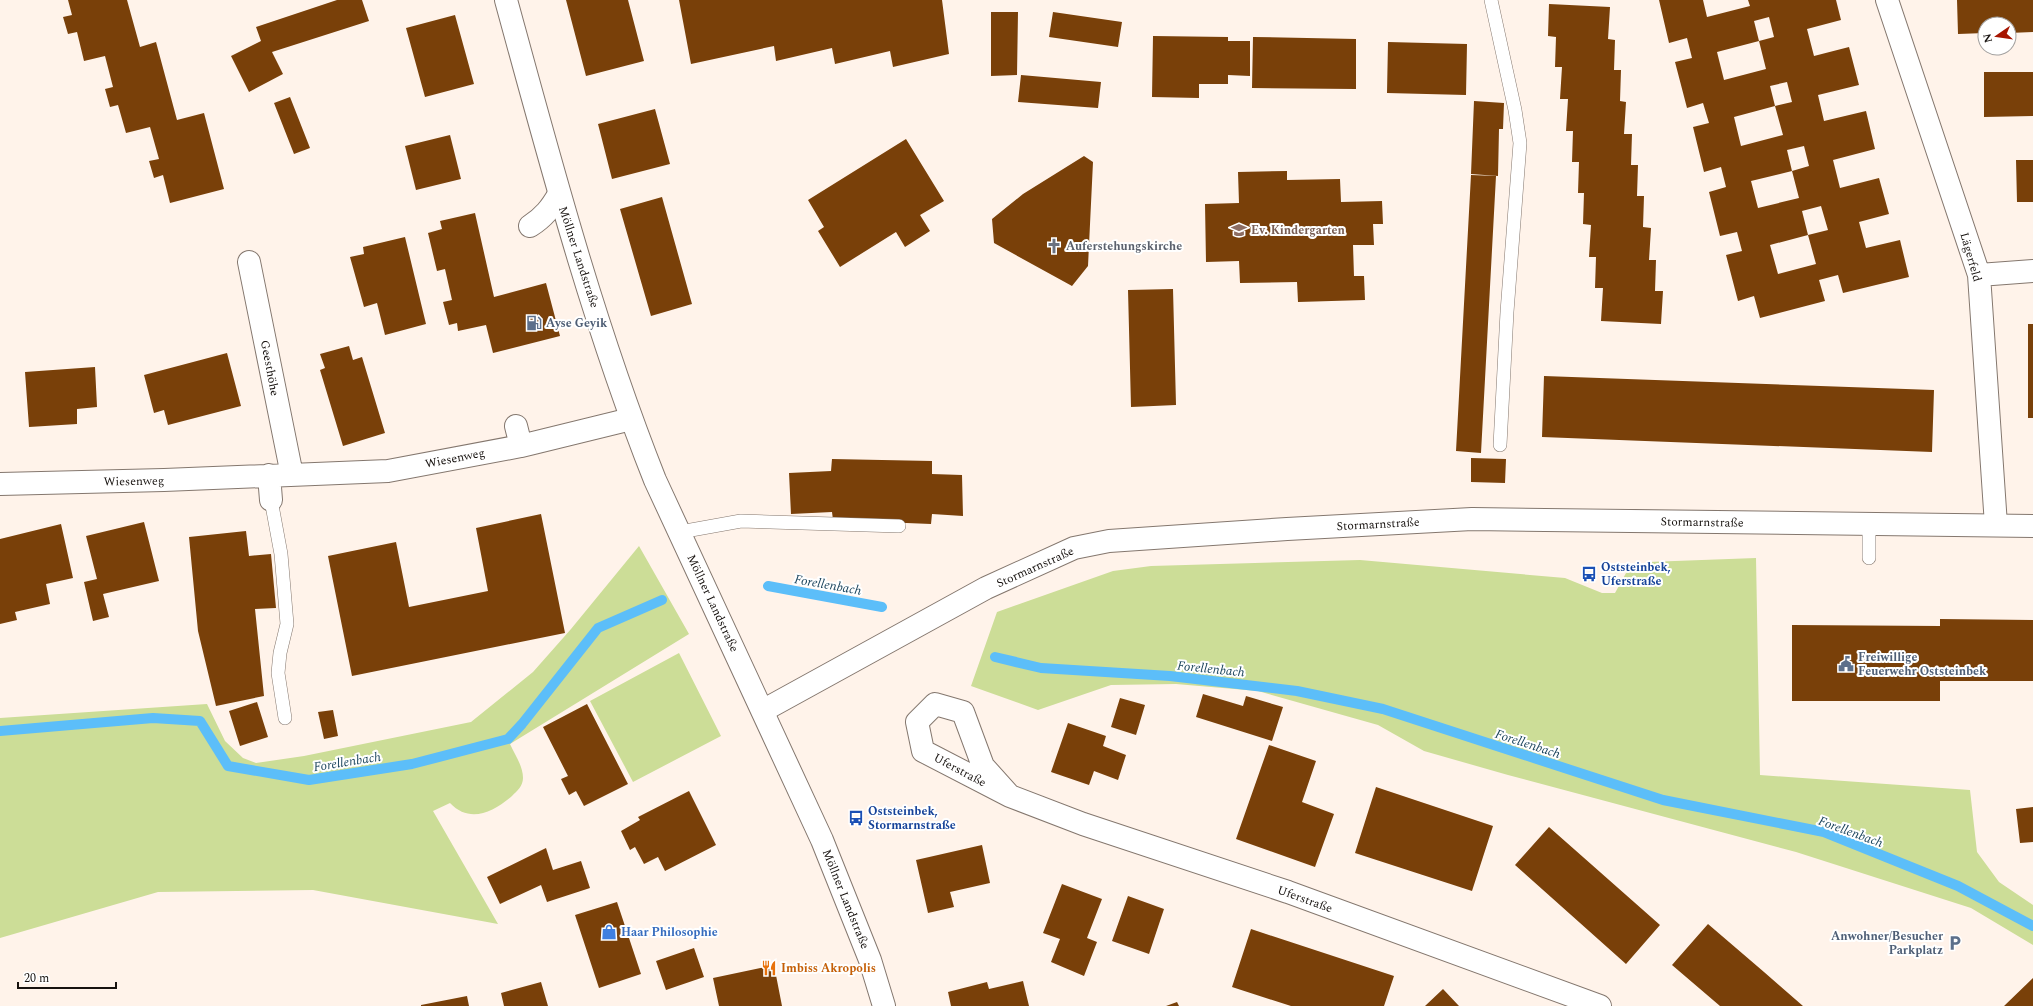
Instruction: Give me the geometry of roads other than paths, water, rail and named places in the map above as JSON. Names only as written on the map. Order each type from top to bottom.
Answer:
[{"type":"street","name":"Möllner Landstraße","points":[[506,0],[559,194],[631,420],[655,480],[764,710],[822,840],[870,960],[884,1006]]},
{"type":"street","name":"Lägerfeld","points":[[1887,0],[1979,275],[1996,525]]},
{"type":"street","name":"Möllner Landstraße","points":[[530,226],[544,216],[559,194]]},
{"type":"street","name":"Geesthöhe","points":[[249,262],[292,475]]},
{"type":"street","points":[[1979,275],[2033,271]]},
{"type":"street","name":"Wiesenweg","points":[[0,484],[164,480],[388,471],[518,436],[631,420]]},
{"type":"street","points":[[269,475],[271,500]]},
{"type":"street","name":"Stormarnstraße","points":[[764,710],[986,588],[1074,548],[1109,541],[1287,529],[1472,519],[2033,526]]},
{"type":"street","name":"Uferstraße","points":[[1010,796],[983,766],[963,712],[935,704],[917,722],[923,751],[1010,796],[1083,824],[1288,892],[1600,1006]]},
{"type":"lane","points":[[1491,0],[1515,110],[1520,144],[1507,312],[1500,445]]},
{"type":"lane","points":[[271,500],[281,554],[287,624],[280,653],[278,673],[285,718]]},
{"type":"lane","points":[[680,532],[741,522],[899,526]]},
{"type":"lane","points":[[1869,525],[1869,558]]},
{"type":"waterway","name":"Forellenbach","points":[[768,586],[882,607]]},
{"type":"waterway","name":"Forellenbach","points":[[0,731],[153,718],[200,721],[228,766],[309,780],[412,764],[508,739],[522,724],[598,628],[662,600]]},
{"type":"waterway","name":"Forellenbach","points":[[995,657],[1041,668],[1170,676],[1297,691],[1383,709],[1663,800],[1824,832],[1958,886],[2033,926]]},
{"type":"place","name":"Ev. Kindergarten","points":[[1239,230]]},
{"type":"place","name":"Auferstehungskirche","points":[[1054,246]]},
{"type":"place","name":"Ayse Geyik","points":[[534,323]]},
{"type":"place","name":"Oststeinbek, Uferstraße","points":[[1589,574]]},
{"type":"place","name":"Freiwillige Feuerwehr Oststeinbek","points":[[1846,664]]},
{"type":"place","name":"Oststeinbek, Stormarnstraße","points":[[856,818]]},
{"type":"place","name":"Haar Philosophie","points":[[609,932]]},
{"type":"place","name":"Anwohner/Besucher Parkplatz","points":[[1955,943]]},
{"type":"place","name":"Imbiss Akropolis","points":[[769,968]]}]
